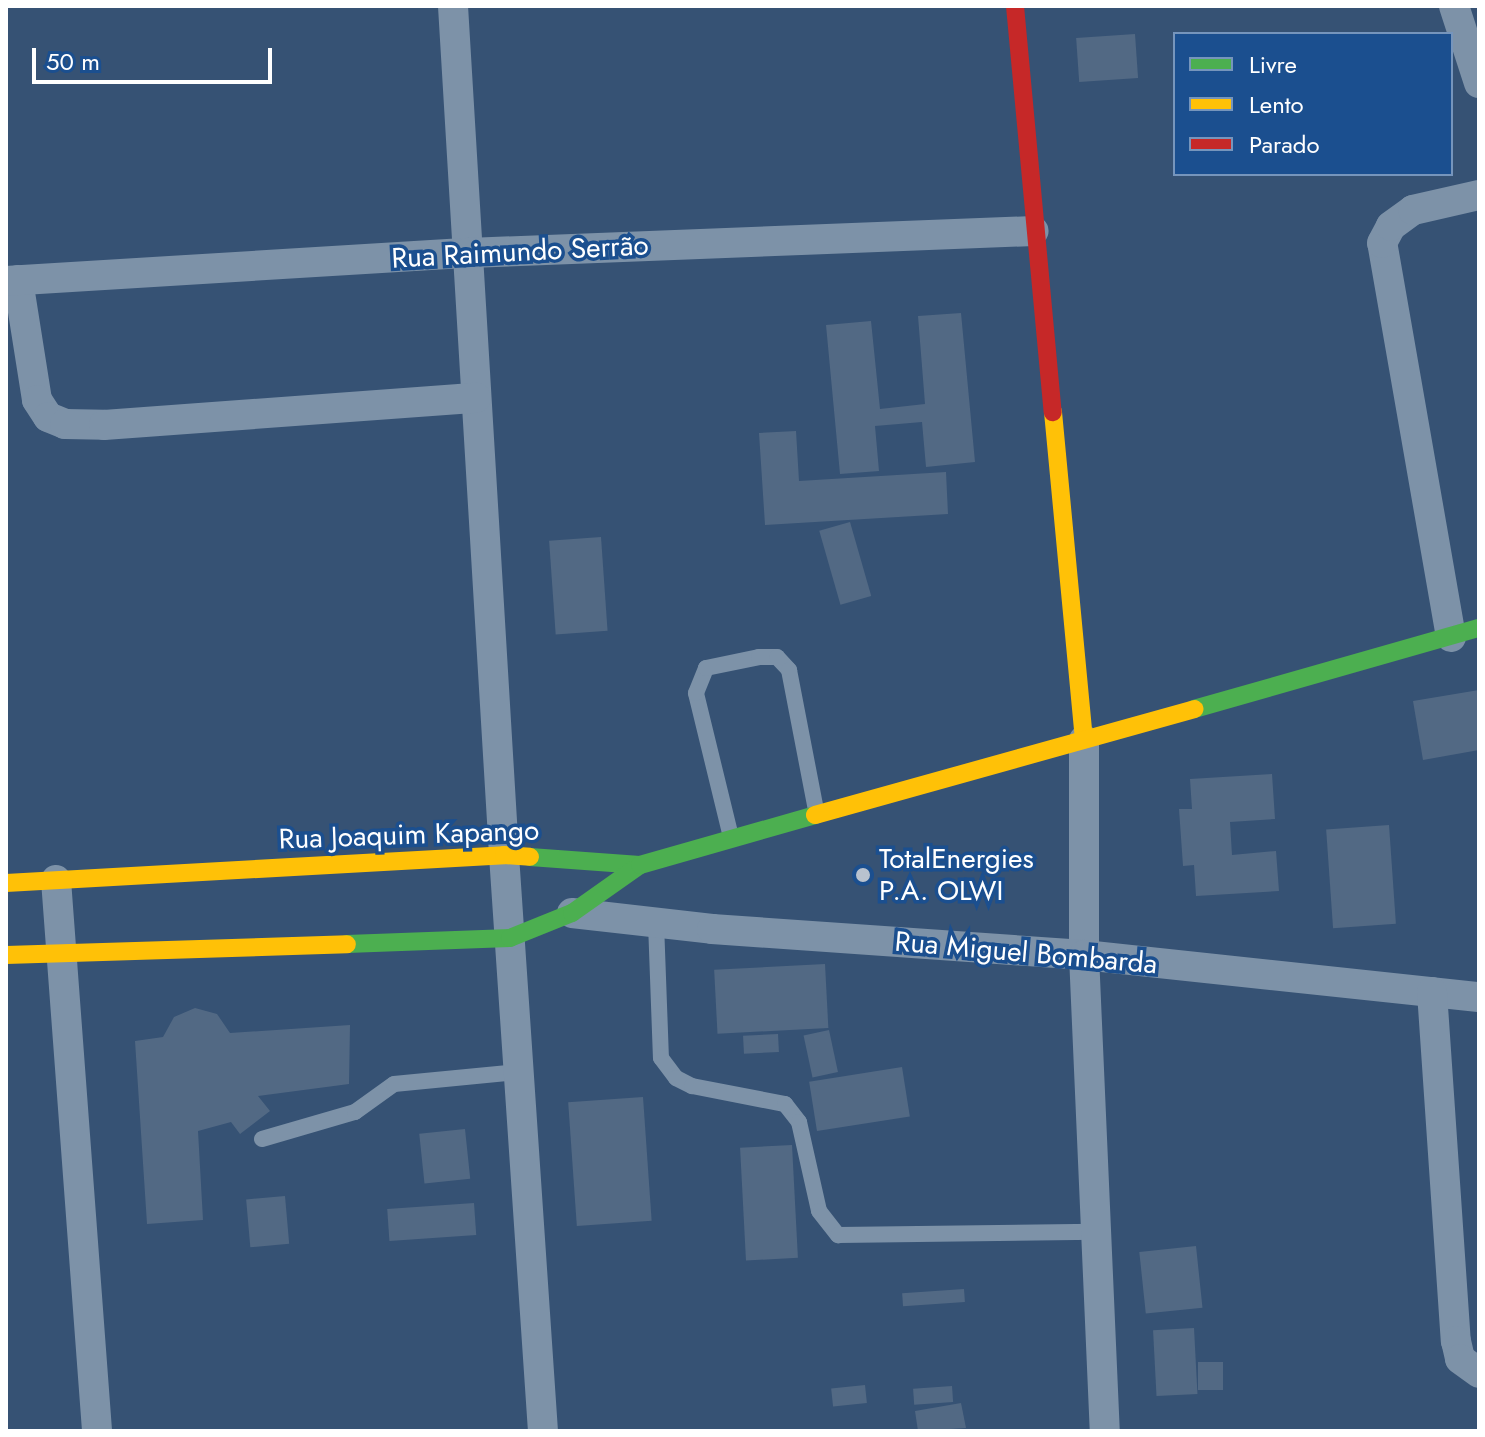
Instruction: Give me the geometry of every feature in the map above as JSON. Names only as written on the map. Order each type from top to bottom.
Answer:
[{"type":"main road","points":[[1015,6],[1084,740]]},
{"type":"main road","points":[[6,955],[510,938],[572,913],[640,865],[1465,632]]},
{"type":"main road","name":"Rua Joaquim Kapango","points":[[6,883],[504,855],[640,865]]},
{"type":"street","points":[[453,6],[504,855],[543,1431]]},
{"type":"street","points":[[1454,6],[1479,83]]},
{"type":"street","points":[[1465,632],[1382,243],[1391,226],[1413,210],[1479,195]]},
{"type":"street","name":"Rua Raimundo Serrão","points":[[12,281],[468,253],[1034,231]]},
{"type":"street","points":[[12,281],[37,400],[48,417],[65,424],[104,425],[476,398]]},
{"type":"street","points":[[1084,740],[1084,955],[1105,1431]]},
{"type":"street","points":[[56,880],[97,1431]]},
{"type":"street","name":"Rua Miguel Bombarda","points":[[572,913],[656,923],[1084,955],[1479,997]]},
{"type":"street","points":[[1432,992],[1456,1341],[1460,1359],[1479,1373]]},
{"type":"lane","points":[[731,839],[696,693],[706,668],[759,657],[777,657],[789,670],[817,815]]},
{"type":"lane","points":[[656,923],[661,1058],[676,1078],[692,1086],[785,1104],[799,1122],[819,1211],[838,1235],[1096,1232]]},
{"type":"lane","points":[[262,1139],[355,1112],[394,1084],[519,1072]]},
{"type":"building","points":[[1135,34],[1138,78],[1079,82],[1076,38]]},
{"type":"building","points":[[961,313],[975,462],[926,467],[922,422],[875,426],[879,471],[840,474],[826,325],[871,321],[880,409],[925,404],[918,316]]},
{"type":"building","points":[[796,431],[799,481],[946,472],[948,514],[765,525],[759,433]]},
{"type":"building","points":[[850,522],[871,596],[840,605],[819,531]]},
{"type":"building","points":[[601,537],[608,631],[556,634],[549,541]]},
{"type":"building","points":[[1479,690],[1479,750],[1423,760],[1413,701]]},
{"type":"building","points":[[1272,774],[1275,819],[1230,822],[1232,855],[1276,851],[1279,891],[1196,896],[1194,865],[1183,866],[1179,809],[1192,809],[1190,779]]},
{"type":"building","points":[[1389,825],[1396,924],[1333,928],[1326,829]]},
{"type":"building","points":[[825,964],[828,1028],[718,1034],[714,970]]},
{"type":"building","points":[[195,1008],[217,1014],[230,1033],[350,1025],[349,1084],[258,1096],[270,1111],[240,1134],[231,1122],[198,1131],[203,1220],[147,1224],[135,1041],[163,1037],[174,1017]]},
{"type":"building","points":[[829,1030],[838,1072],[813,1077],[804,1035]]},
{"type":"building","points":[[778,1034],[779,1052],[744,1054],[743,1036]]},
{"type":"building","points":[[902,1067],[910,1116],[817,1131],[809,1082]]},
{"type":"building","points":[[643,1097],[652,1221],[577,1226],[568,1102]]},
{"type":"building","points":[[465,1129],[470,1179],[424,1184],[419,1134]]},
{"type":"building","points":[[792,1145],[798,1258],[746,1261],[740,1148]]},
{"type":"building","points":[[285,1196],[289,1244],[250,1247],[246,1199]]},
{"type":"building","points":[[474,1203],[476,1235],[389,1241],[387,1209]]},
{"type":"building","points":[[1196,1246],[1202,1308],[1146,1314],[1139,1252]]},
{"type":"building","points":[[964,1289],[965,1302],[903,1306],[902,1293]]},
{"type":"building","points":[[1194,1328],[1197,1394],[1157,1396],[1153,1330]]},
{"type":"building","points":[[1198,1362],[1223,1362],[1223,1390],[1198,1390]]},
{"type":"building","points":[[865,1385],[867,1403],[833,1406],[831,1389]]},
{"type":"building","points":[[952,1386],[953,1402],[914,1405],[913,1389]]},
{"type":"building","points":[[961,1403],[966,1428],[918,1431],[915,1411]]},
{"type":"traffic: fast","points":[[1194,709],[1479,628]]},
{"type":"traffic: fast","points":[[347,944],[510,938],[572,913],[640,865],[815,815]]},
{"type":"traffic: fast","points":[[530,857],[640,865]]},
{"type":"traffic: slow","points":[[1053,412],[1084,740]]},
{"type":"traffic: slow","points":[[815,815],[1194,709]]},
{"type":"traffic: slow","points":[[6,883],[504,855],[530,857]]},
{"type":"traffic: slow","points":[[6,955],[347,944]]},
{"type":"traffic: jam","points":[[1015,6],[1053,412]]},
{"type":"place","name":"TotalEnergies P.A. OLWI","points":[[863,875]]}]
